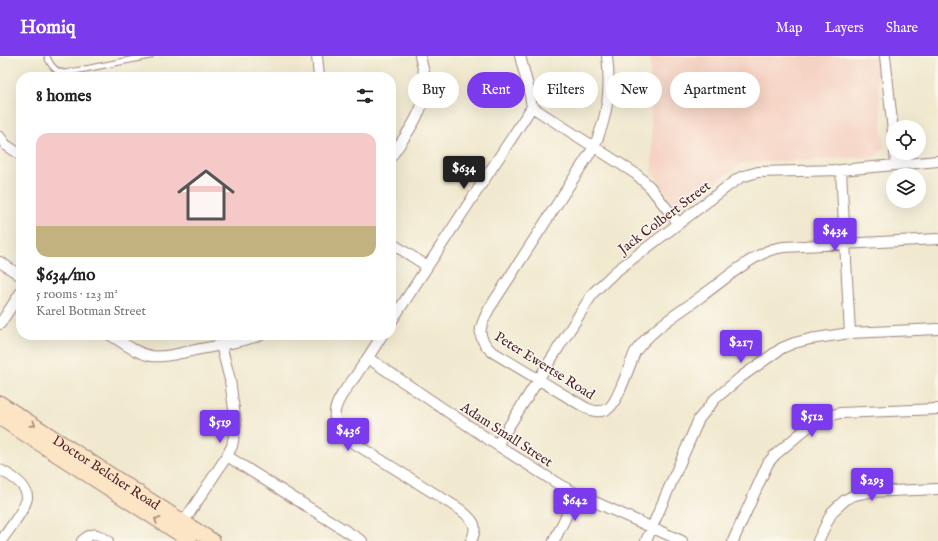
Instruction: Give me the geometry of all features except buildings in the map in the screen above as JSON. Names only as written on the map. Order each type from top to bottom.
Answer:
[{"type":"main road","name":"Doctor Belcher Road","points":[[0,403],[180,527],[190,541]]},
{"type":"main road","name":"Doctor Belcher Road","points":[[0,418],[180,527],[213,541]]},
{"type":"street","points":[[317,56],[319,72]]},
{"type":"street","points":[[396,149],[416,118],[424,100],[426,86],[420,56]]},
{"type":"street","points":[[396,314],[532,107],[520,56]]},
{"type":"street","name":"Peter Ewertse Road","points":[[607,56],[608,95],[603,129],[594,147],[489,309],[480,328],[481,338],[484,345],[491,351],[592,411],[600,412],[605,410],[610,407],[616,399],[635,352],[639,346],[657,330],[740,268],[772,249],[784,247],[938,239]]},
{"type":"street","points":[[885,56],[892,120]]},
{"type":"street","points":[[532,107],[642,179],[678,224]]},
{"type":"street","points":[[0,137],[6,145],[16,150]]},
{"type":"street","points":[[896,160],[896,165]]},
{"type":"street","name":"Jack Colbert Street","points":[[497,446],[593,293],[615,272],[732,183],[750,174],[758,172],[841,170],[938,162]]},
{"type":"street","points":[[841,170],[850,333]]},
{"type":"street","points":[[396,246],[427,266]]},
{"type":"street","points":[[0,262],[16,273]]},
{"type":"street","points":[[0,324],[16,300]]},
{"type":"street","points":[[646,541],[699,419],[715,399],[782,348],[810,339],[850,333],[938,329]]},
{"type":"street","points":[[118,340],[137,351],[154,356],[166,356],[241,340]]},
{"type":"street","points":[[379,340],[335,409],[336,425],[341,433],[349,440],[461,510],[469,517],[475,526],[470,541]]},
{"type":"street","points":[[180,527],[232,446],[236,424],[230,380],[221,345]]},
{"type":"street","name":"Adam Small Street","points":[[368,358],[497,446],[577,494],[682,541]]},
{"type":"street","points":[[733,541],[768,463],[775,454],[808,427],[819,420],[840,413],[938,409]]},
{"type":"street","points":[[227,456],[362,541]]},
{"type":"street","points":[[0,470],[23,486],[27,499],[24,507],[1,541]]},
{"type":"street","points":[[818,541],[832,512],[845,500],[854,495],[868,492],[938,489]]},
{"type":"street","points":[[554,541],[577,494]]},
{"type":"street","points":[[82,541],[93,534],[98,534],[108,541]]},
{"type":"lane","points":[[47,56],[49,62],[59,72]]},
{"type":"lane","points":[[69,72],[150,56]]},
{"type":"shaded area","points":[[650,56],[876,56],[884,148],[876,157],[742,163],[683,207],[675,206],[652,172],[651,108],[662,108],[662,72],[650,72]]}]
